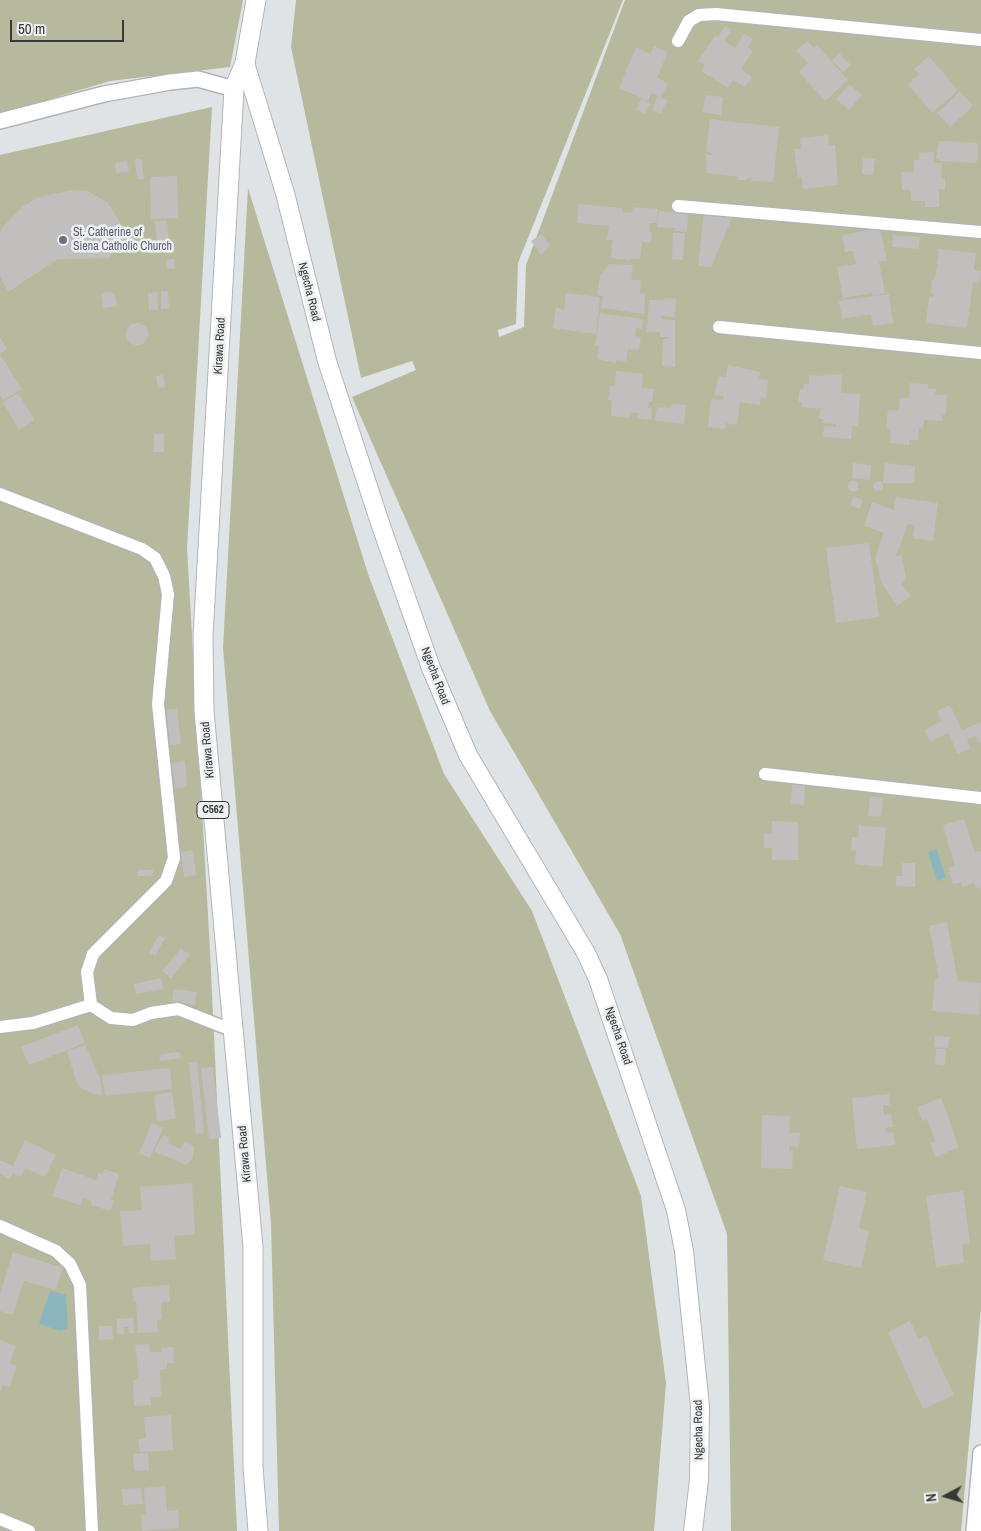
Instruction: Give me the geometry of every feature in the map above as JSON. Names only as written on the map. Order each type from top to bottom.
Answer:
[{"type":"main road","points":[[234,89],[245,62],[256,0]]},
{"type":"main road","name":"Ngecha Road","points":[[245,62],[285,193],[327,361],[382,530],[431,668],[468,755],[556,903],[598,979],[676,1210],[684,1251],[700,1406],[699,1480],[692,1531]]},
{"type":"main road","name":"Kirawa Road","points":[[234,89],[203,636],[204,711],[253,1248],[253,1466],[258,1531]]},
{"type":"street","points":[[678,41],[689,21],[699,15],[716,14],[981,40]]},
{"type":"street","points":[[0,121],[104,94],[170,82],[198,79],[234,89]]},
{"type":"street","points":[[678,206],[981,232]]},
{"type":"street","points":[[719,327],[981,353]]},
{"type":"street","points":[[0,494],[142,549],[155,558],[164,576],[168,594],[158,704],[174,858],[166,881],[93,954],[87,972],[91,1005]]},
{"type":"street","points":[[765,774],[981,798]]},
{"type":"street","points":[[91,1005],[111,1018],[133,1020],[151,1013],[178,1009],[234,1031]]},
{"type":"street","points":[[0,1026],[33,1024],[91,1005]]},
{"type":"street","points":[[0,1226],[56,1251],[70,1264],[80,1284],[92,1531]]},
{"type":"street","points":[[974,1531],[981,1453]]},
{"type":"street","points":[[0,1519],[28,1531]]},
{"type":"green space","points":[[0,0],[243,0],[230,67],[110,81],[0,114]]},
{"type":"green space","points":[[296,0],[623,0],[518,263],[516,324],[498,330],[499,337],[524,327],[526,265],[625,0],[981,0],[981,1308],[961,1531],[731,1531],[727,1234],[620,934],[490,711],[352,397],[416,370],[412,361],[361,378],[291,47]]},
{"type":"green space","points":[[212,107],[187,548],[210,950],[237,1531],[0,1531],[0,155]]},
{"type":"green space","points":[[248,188],[368,574],[444,774],[532,911],[641,1196],[666,1383],[654,1531],[279,1531],[271,1224],[223,648]]},
{"type":"water","points":[[937,849],[946,878],[937,881],[928,852]]},
{"type":"water","points":[[50,1291],[66,1295],[68,1328],[61,1331],[39,1324]]},
{"type":"building","points":[[725,26],[732,30],[724,41],[735,48],[744,34],[753,39],[748,47],[753,51],[741,69],[752,77],[745,87],[733,80],[728,88],[701,71],[705,65],[698,61],[715,36],[718,37]]},
{"type":"building","points":[[807,41],[814,48],[817,45],[848,80],[825,101],[799,72],[808,63],[796,50]]},
{"type":"building","points":[[654,46],[668,52],[657,78],[668,83],[661,98],[667,100],[661,114],[652,110],[658,96],[651,93],[648,101],[619,88],[636,47],[650,54]]},
{"type":"building","points":[[839,53],[851,65],[843,72],[832,60]]},
{"type":"building","points":[[929,56],[958,90],[932,113],[908,84],[919,74],[914,69]]},
{"type":"building","points":[[849,84],[862,95],[849,110],[836,99]]},
{"type":"building","points":[[960,91],[973,106],[950,127],[937,113]]},
{"type":"building","points":[[705,95],[723,97],[721,115],[703,112]]},
{"type":"building","points":[[641,99],[650,103],[646,114],[636,110]]},
{"type":"building","points":[[710,119],[779,127],[773,182],[751,181],[752,178],[738,180],[739,177],[707,173],[706,154],[711,155],[712,153],[706,152]]},
{"type":"building","points":[[828,135],[829,146],[835,145],[838,185],[803,189],[802,177],[798,177],[794,149],[801,149],[800,138]]},
{"type":"building","points":[[939,141],[978,143],[977,163],[939,161],[939,159],[936,159]]},
{"type":"building","points":[[934,152],[934,163],[942,163],[941,179],[945,179],[945,189],[939,189],[939,207],[925,207],[925,201],[911,201],[911,190],[902,190],[901,172],[914,172],[914,160],[919,160],[919,153]]},
{"type":"building","points":[[863,158],[875,159],[873,175],[862,174]]},
{"type":"building","points":[[135,159],[142,159],[144,179],[137,179]]},
{"type":"building","points":[[127,161],[129,172],[116,173],[115,163]]},
{"type":"building","points":[[177,176],[178,218],[151,219],[150,177]]},
{"type":"building","name":"St. Catherine of Siena Catholic Church","points":[[72,190],[87,191],[107,202],[120,222],[128,247],[111,248],[111,258],[58,259],[8,292],[0,276],[0,233],[3,227],[22,207],[39,197]]},
{"type":"building","points":[[579,204],[622,208],[622,212],[632,213],[633,207],[658,209],[657,223],[650,223],[649,231],[652,232],[651,243],[642,242],[640,259],[611,258],[613,240],[607,240],[609,226],[577,223]]},
{"type":"building","points":[[659,211],[688,213],[687,232],[675,231],[675,228],[657,227]]},
{"type":"building","points":[[704,212],[732,218],[711,267],[698,266]]},
{"type":"building","points":[[155,221],[167,221],[169,244],[157,245]]},
{"type":"building","points":[[880,228],[887,261],[879,262],[885,293],[873,296],[872,293],[843,298],[837,267],[856,264],[853,251],[845,252],[842,235]]},
{"type":"building","points":[[673,233],[685,233],[683,260],[672,259]]},
{"type":"building","points":[[542,234],[550,246],[541,255],[531,241]]},
{"type":"building","points":[[893,235],[920,237],[919,249],[892,247]]},
{"type":"building","points":[[939,249],[976,253],[974,270],[981,271],[979,283],[973,282],[967,328],[926,323],[929,296],[933,297],[934,294],[931,293],[932,280],[935,280]]},
{"type":"building","points":[[174,259],[175,269],[167,269],[166,260]]},
{"type":"building","points":[[609,264],[633,265],[631,279],[641,281],[640,293],[645,294],[644,314],[601,308],[603,296],[597,295],[600,276]]},
{"type":"building","points":[[161,291],[168,291],[169,309],[161,309]]},
{"type":"building","points":[[106,292],[115,293],[117,306],[103,308],[101,294]]},
{"type":"building","points":[[157,292],[158,310],[149,310],[148,293]]},
{"type":"building","points":[[566,293],[600,297],[596,334],[553,328],[556,308],[564,309]]},
{"type":"building","points":[[889,294],[893,323],[873,326],[871,314],[842,319],[839,301]]},
{"type":"building","points":[[664,298],[676,299],[675,317],[661,316],[661,319],[675,320],[675,367],[662,366],[663,339],[671,337],[660,337],[660,332],[647,332],[649,300],[664,300]]},
{"type":"building","points":[[600,313],[643,319],[642,329],[636,328],[635,336],[641,337],[639,350],[628,349],[626,361],[616,360],[616,363],[597,359],[599,346],[595,345]]},
{"type":"building","points":[[137,323],[145,326],[148,334],[145,342],[137,345],[129,342],[126,334],[129,326]]},
{"type":"building","points":[[0,337],[7,349],[0,354]]},
{"type":"building","points":[[0,354],[22,389],[3,400],[0,395]]},
{"type":"building","points":[[728,365],[760,372],[759,379],[768,380],[766,398],[761,397],[760,405],[740,402],[737,425],[726,423],[725,429],[708,427],[711,399],[723,400],[724,396],[715,395],[718,376],[726,377]]},
{"type":"building","points":[[616,371],[643,374],[642,388],[654,389],[652,402],[649,402],[648,408],[652,408],[651,420],[637,418],[638,413],[630,412],[629,418],[611,416],[612,400],[608,400],[610,385],[615,386]]},
{"type":"building","points":[[824,374],[842,375],[841,393],[860,394],[858,426],[852,426],[851,439],[823,437],[824,426],[836,427],[836,424],[822,423],[823,419],[819,419],[820,410],[823,409],[801,407],[802,402],[798,401],[800,389],[803,389],[804,384],[809,384],[809,375],[824,376]]},
{"type":"building","points":[[163,375],[165,387],[158,388],[156,376]]},
{"type":"building","points":[[910,383],[928,384],[928,389],[936,389],[935,394],[947,395],[946,415],[942,415],[942,421],[924,420],[923,429],[919,428],[918,440],[909,440],[909,445],[890,443],[891,429],[886,428],[888,410],[899,411],[900,398],[909,398]]},
{"type":"building","points":[[18,393],[35,420],[19,430],[3,402]]},
{"type":"building","points":[[672,404],[686,405],[684,424],[655,421],[657,407],[671,408]]},
{"type":"building","points":[[154,434],[164,434],[164,452],[154,452]]},
{"type":"building","points":[[853,463],[871,465],[870,480],[852,478]]},
{"type":"building","points":[[885,463],[915,466],[914,483],[883,483]]},
{"type":"building","points":[[853,480],[859,486],[853,492],[847,486]]},
{"type":"building","points":[[878,481],[883,486],[878,491],[873,486]]},
{"type":"building","points":[[854,496],[863,501],[859,509],[850,505]]},
{"type":"building","points":[[896,497],[938,503],[933,541],[913,538],[915,525],[908,524],[896,556],[902,555],[906,578],[902,584],[911,596],[897,606],[882,584],[875,557],[884,533],[864,526],[872,502],[894,510]]},
{"type":"building","points":[[869,543],[879,617],[836,623],[826,548]]},
{"type":"building","points":[[950,705],[962,730],[981,722],[981,742],[979,743],[975,736],[967,740],[970,748],[958,754],[948,733],[930,742],[924,730],[942,721],[937,711]]},
{"type":"building","points":[[177,709],[181,744],[170,745],[166,710]]},
{"type":"building","points":[[185,761],[187,787],[175,788],[172,763]]},
{"type":"building","points":[[792,784],[805,785],[804,805],[791,804]]},
{"type":"building","points":[[870,797],[883,798],[881,817],[868,816]]},
{"type":"building","points":[[964,819],[975,853],[981,851],[981,892],[974,883],[962,887],[961,882],[953,884],[948,868],[955,866],[943,825]]},
{"type":"building","points":[[772,821],[798,822],[798,860],[772,860],[772,848],[764,848],[764,834],[772,834]]},
{"type":"building","points":[[859,825],[886,828],[882,867],[855,864],[856,851],[851,850],[852,837],[858,837]]},
{"type":"building","points":[[193,850],[196,875],[184,877],[181,852]]},
{"type":"building","points":[[902,863],[915,863],[915,887],[896,886],[896,876],[902,876]]},
{"type":"building","points":[[137,870],[153,870],[153,876],[138,876]]},
{"type":"building","points":[[947,922],[958,981],[981,983],[979,1015],[932,1011],[935,979],[939,979],[929,926]]},
{"type":"building","points":[[159,935],[165,938],[155,956],[149,953]]},
{"type":"building","points":[[181,948],[190,955],[171,978],[162,971]]},
{"type":"building","points":[[161,978],[164,989],[136,994],[134,984]]},
{"type":"building","points":[[174,989],[197,992],[195,1005],[172,1002]]},
{"type":"building","points":[[78,1025],[85,1043],[29,1065],[21,1047]]},
{"type":"building","points":[[935,1036],[949,1037],[948,1048],[934,1047]]},
{"type":"building","points":[[85,1045],[100,1078],[102,1095],[91,1093],[81,1088],[76,1081],[67,1051]]},
{"type":"building","points":[[936,1049],[946,1049],[945,1065],[935,1064]]},
{"type":"building","points":[[180,1053],[181,1058],[159,1061],[161,1054]]},
{"type":"building","points":[[197,1062],[204,1133],[196,1134],[189,1063]]},
{"type":"building","points":[[213,1067],[221,1138],[209,1139],[201,1068]]},
{"type":"building","points":[[170,1068],[172,1089],[105,1096],[102,1075]]},
{"type":"building","points":[[172,1092],[176,1119],[157,1121],[154,1095]]},
{"type":"building","points":[[889,1094],[890,1105],[883,1105],[884,1115],[891,1114],[893,1127],[885,1128],[886,1133],[893,1132],[895,1145],[857,1149],[852,1098]]},
{"type":"building","points":[[941,1098],[959,1147],[936,1157],[930,1143],[935,1141],[927,1119],[922,1121],[917,1107]]},
{"type":"building","points":[[762,1115],[790,1116],[789,1133],[800,1133],[799,1147],[789,1146],[789,1151],[793,1151],[792,1169],[761,1168]]},
{"type":"building","points":[[152,1123],[163,1128],[150,1158],[139,1153]]},
{"type":"building","points":[[163,1135],[169,1138],[168,1143],[180,1149],[185,1142],[194,1146],[193,1158],[186,1165],[154,1151]]},
{"type":"building","points":[[25,1140],[56,1155],[45,1177],[25,1168],[21,1177],[13,1173],[10,1179],[0,1174],[0,1160],[13,1166]]},
{"type":"building","points":[[62,1168],[96,1180],[98,1173],[103,1174],[104,1169],[119,1174],[111,1200],[114,1201],[110,1211],[91,1205],[92,1201],[83,1198],[80,1205],[53,1196]]},
{"type":"building","points":[[192,1183],[195,1234],[174,1236],[176,1259],[151,1261],[150,1244],[123,1246],[120,1211],[142,1210],[140,1187]]},
{"type":"building","points":[[840,1186],[867,1192],[859,1228],[869,1231],[861,1268],[823,1260]]},
{"type":"building","points":[[963,1191],[970,1243],[962,1245],[964,1263],[936,1267],[926,1196]]},
{"type":"building","points":[[13,1252],[63,1268],[56,1290],[24,1281],[13,1315],[0,1311],[0,1294]]},
{"type":"building","points":[[169,1285],[170,1302],[161,1302],[162,1319],[157,1320],[158,1332],[138,1333],[136,1301],[133,1301],[132,1288]]},
{"type":"building","points":[[133,1318],[134,1333],[129,1333],[129,1327],[124,1327],[124,1334],[117,1334],[117,1319]]},
{"type":"building","points":[[910,1321],[919,1339],[926,1335],[954,1395],[923,1409],[888,1332]]},
{"type":"building","points":[[99,1326],[112,1326],[113,1339],[99,1340]]},
{"type":"building","points":[[0,1340],[16,1346],[10,1363],[17,1366],[9,1387],[3,1385],[0,1392]]},
{"type":"building","points":[[149,1344],[150,1352],[162,1352],[162,1348],[173,1347],[174,1363],[167,1363],[167,1369],[160,1370],[161,1397],[151,1398],[151,1405],[134,1406],[133,1380],[139,1379],[135,1345]]},
{"type":"building","points":[[171,1415],[173,1450],[140,1452],[138,1439],[146,1438],[144,1417]]},
{"type":"building","points":[[148,1453],[149,1470],[134,1471],[133,1454]]},
{"type":"building","points":[[165,1486],[167,1511],[178,1510],[179,1528],[142,1531],[141,1515],[146,1515],[144,1488]]},
{"type":"building","points":[[141,1488],[143,1504],[123,1505],[122,1489]]},
{"type":"place","name":"St. Catherine of Siena Catholic Church","points":[[63,240]]}]
